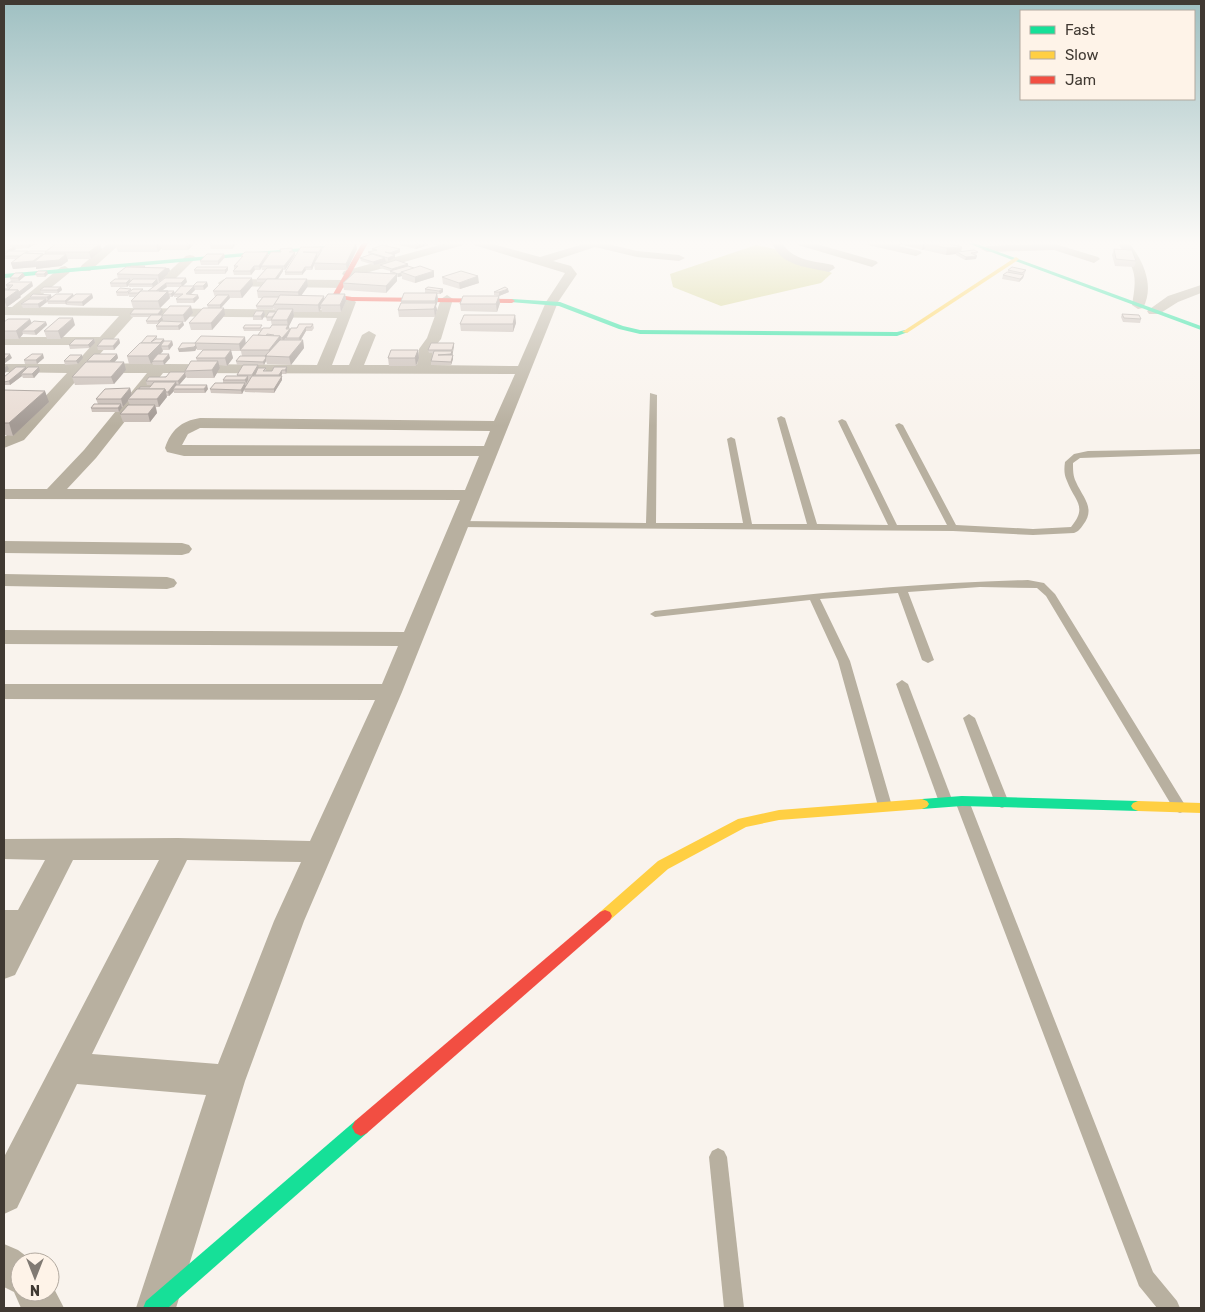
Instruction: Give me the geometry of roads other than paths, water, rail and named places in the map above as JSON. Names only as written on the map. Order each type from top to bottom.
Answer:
[{"type":"street","points":[[199,312],[205,304]]},
{"type":"street","points":[[324,368],[350,304]]},
{"type":"street","points":[[424,369],[426,349],[434,339],[445,304]]},
{"type":"street","points":[[155,1307],[228,1081],[289,921],[390,692],[551,304]]},
{"type":"street","points":[[560,304],[586,312],[615,326],[645,332],[897,334],[908,331],[948,304]]},
{"type":"street","points":[[1154,311],[1165,304]]},
{"type":"street","points":[[1138,305],[1201,328]]},
{"type":"street","points":[[10,311],[345,314]]},
{"type":"street","points":[[4,443],[18,436],[82,368],[131,311]]},
{"type":"street","points":[[355,369],[369,335]]},
{"type":"street","points":[[4,341],[105,341]]},
{"type":"street","points":[[4,368],[160,367],[524,370]]},
{"type":"street","points":[[51,495],[90,454],[160,367]]},
{"type":"street","points":[[29,397],[55,397]]},
{"type":"street","points":[[491,451],[184,451],[173,448],[183,429],[190,424],[200,423],[502,426]]},
{"type":"street","points":[[4,494],[471,495]]},
{"type":"street","points":[[4,547],[182,548]]},
{"type":"street","points":[[4,580],[167,583]]},
{"type":"street","points":[[4,637],[412,639]]},
{"type":"street","points":[[4,691],[390,692]]},
{"type":"street","points":[[155,1307],[663,865],[743,823],[779,815],[954,802],[1201,808]]},
{"type":"street","points":[[4,849],[178,849],[319,852]]},
{"type":"street","points":[[4,966],[15,922],[64,849]]},
{"type":"street","points":[[4,1195],[178,849]]},
{"type":"street","points":[[68,1068],[228,1081]]},
{"type":"lane","points":[[651,525],[653,395]]},
{"type":"lane","points":[[781,418],[813,527]]},
{"type":"lane","points":[[842,420],[894,528]]},
{"type":"lane","points":[[899,425],[953,528]]},
{"type":"lane","points":[[731,440],[748,526]]},
{"type":"lane","points":[[459,524],[953,528],[1033,532],[1074,530],[1083,521],[1086,508],[1072,485],[1067,472],[1069,462],[1077,456],[1201,452]]},
{"type":"lane","points":[[655,614],[814,596],[980,584],[1028,583],[1040,585],[1050,594],[1180,808]]},
{"type":"lane","points":[[902,590],[928,660]]},
{"type":"lane","points":[[814,596],[849,676],[885,806]]},
{"type":"lane","points":[[902,684],[954,802],[1146,1279],[1170,1308]]},
{"type":"lane","points":[[969,718],[1002,803]]},
{"type":"lane","points":[[718,1157],[734,1308]]}]
